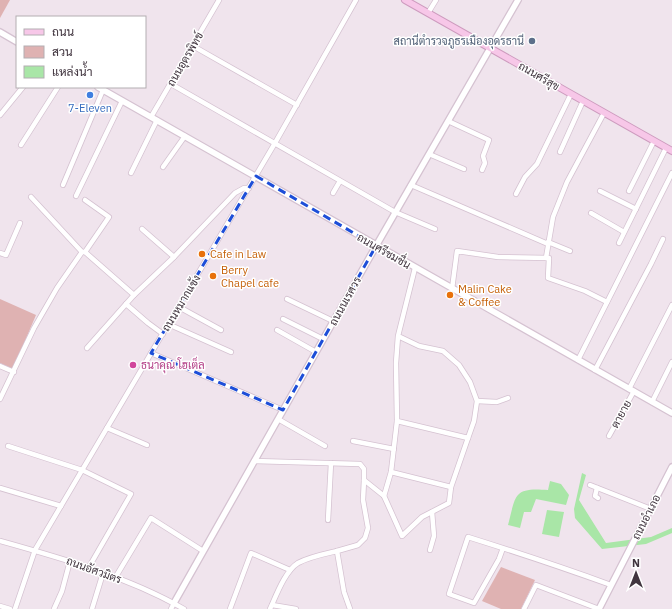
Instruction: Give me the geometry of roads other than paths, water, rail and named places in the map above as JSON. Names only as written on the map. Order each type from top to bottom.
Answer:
[{"type":"main road","name":"ถนนศรีสุข","points":[[405,0],[669,150]]},
{"type":"street","name":"ถนนอุดรพิทข์","points":[[131,173],[171,84],[219,0]]},
{"type":"street","name":"ถนนหมากแข้ง","points":[[15,609],[35,550],[256,176],[356,0]]},
{"type":"street","points":[[428,13],[436,0]]},
{"type":"street","name":"ถนนนเรศวร","points":[[174,603],[395,212],[518,0]]},
{"type":"street","points":[[0,32],[16,41]]},
{"type":"street","points":[[193,46],[297,105]]},
{"type":"street","points":[[171,84],[395,212],[436,229]]},
{"type":"street","points":[[0,115],[22,88]]},
{"type":"street","points":[[21,145],[57,88]]},
{"type":"street","name":"ถนนศรีชมชื่น","points":[[100,88],[672,413]]},
{"type":"street","points":[[63,185],[103,90]]},
{"type":"street","points":[[516,194],[525,177],[537,164],[571,94]]},
{"type":"street","points":[[76,196],[122,100]]},
{"type":"street","points":[[560,152],[583,101]]},
{"type":"street","points":[[546,258],[553,217],[567,182],[604,113]]},
{"type":"street","points":[[448,121],[489,140],[483,156],[485,163],[482,170]]},
{"type":"street","points":[[163,167],[185,136]]},
{"type":"street","points":[[629,191],[654,141]]},
{"type":"street","points":[[619,243],[669,150]]},
{"type":"street","points":[[429,154],[464,169]]},
{"type":"street","points":[[578,360],[672,173]]},
{"type":"street","points":[[333,193],[340,181]]},
{"type":"street","points":[[411,185],[570,251]]},
{"type":"street","points":[[87,348],[134,295],[174,257],[235,193],[244,188],[248,188]]},
{"type":"street","points":[[600,191],[636,209]]},
{"type":"street","points":[[31,197],[84,252],[134,295]]},
{"type":"street","points":[[0,399],[34,328],[57,288],[109,217],[85,200]]},
{"type":"street","points":[[591,213],[624,232]]},
{"type":"street","points":[[0,253],[6,255],[20,223]]},
{"type":"street","points":[[142,229],[174,257]]},
{"type":"street","points":[[596,370],[663,239]]},
{"type":"street","points":[[452,289],[457,251],[498,257],[549,258],[548,278],[585,291],[607,302]]},
{"type":"street","points":[[384,496],[391,472],[397,421],[396,363],[398,336],[415,268]]},
{"type":"street","points":[[287,299],[333,321]]},
{"type":"street","points":[[126,304],[163,334]]},
{"type":"street","name":"ตายาย","points":[[609,436],[672,305]]},
{"type":"street","points":[[178,307],[221,330]]},
{"type":"street","points":[[283,318],[323,339]]},
{"type":"street","points":[[168,324],[231,352]]},
{"type":"street","points":[[277,330],[316,352]]},
{"type":"street","points":[[364,480],[384,496],[402,536],[422,517],[448,502],[451,487],[474,420],[477,401],[470,382],[459,365],[443,351],[419,346],[398,336]]},
{"type":"street","points":[[151,353],[283,410]]},
{"type":"street","points":[[652,402],[672,362]]},
{"type":"street","points":[[0,366],[14,372]]},
{"type":"street","points":[[477,401],[497,402],[508,398]]},
{"type":"street","points":[[278,419],[325,446]]},
{"type":"street","points":[[397,421],[468,438]]},
{"type":"street","points":[[107,428],[147,445]]},
{"type":"street","points":[[353,441],[394,449]]},
{"type":"street","points":[[8,446],[82,470],[131,494],[89,567]]},
{"type":"street","points":[[254,461],[360,464],[364,469],[363,500],[368,528],[365,538],[358,545],[315,556],[297,564],[290,570],[271,607],[296,609]]},
{"type":"street","points":[[328,520],[331,463]]},
{"type":"street","name":"ถนนอำเภอ","points":[[599,609],[672,467]]},
{"type":"street","points":[[391,472],[451,487]]},
{"type":"street","points":[[590,485],[650,509]]},
{"type":"street","points":[[0,488],[61,506]]},
{"type":"street","points":[[597,488],[595,496],[598,498]]},
{"type":"street","points":[[430,550],[434,536],[432,512]]},
{"type":"street","points":[[115,578],[151,518],[203,551]]},
{"type":"street","points":[[503,548],[499,559],[474,603],[449,594],[468,537],[503,548],[611,585]]},
{"type":"street","name":"ถนนอัศวมิตร","points":[[0,541],[89,567],[174,603],[184,609]]},
{"type":"street","points":[[337,551],[344,592],[350,609]]},
{"type":"street","points":[[230,609],[251,553],[290,570]]},
{"type":"street","points":[[54,609],[62,591],[70,561]]},
{"type":"street","points":[[92,609],[103,573]]},
{"type":"street","points":[[524,609],[536,586],[599,609]]},
{"type":"street","points":[[171,609],[174,603]]},
{"type":"street","points":[[0,606],[10,609]]},
{"type":"water","points":[[582,473],[586,475],[579,500],[606,543],[651,537],[672,528],[672,533],[646,544],[602,549],[575,518],[574,509]]},
{"type":"water","points":[[550,481],[561,484],[569,495],[566,505],[536,499],[531,512],[524,512],[520,528],[508,525],[515,500],[518,495],[528,490],[548,490]]},
{"type":"water","points":[[547,510],[564,512],[559,537],[542,534]]},
{"type":"place","name":"สถานีตำรวจภูธรเมืองอุดรธานี","points":[[532,41]]},
{"type":"place","name":"7-Eleven","points":[[90,95]]},
{"type":"place","name":"Cafe in Law","points":[[202,254]]},
{"type":"place","name":"Berry Chapel cafe","points":[[213,276]]},
{"type":"place","name":"Malin Cake & Coffee","points":[[450,295]]},
{"type":"place","name":"ธนาคุณ โฮเต็ล","points":[[133,365]]}]
